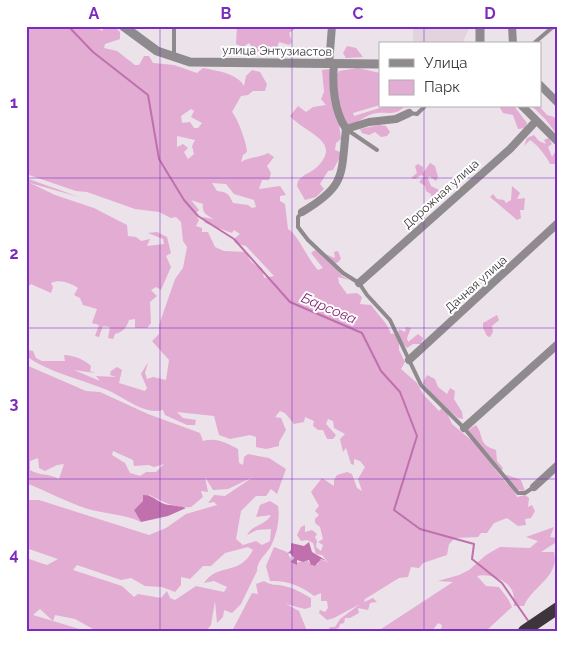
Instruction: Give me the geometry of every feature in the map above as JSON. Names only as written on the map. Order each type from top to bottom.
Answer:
[{"type":"highway","points":[[524,631],[558,608]]},
{"type":"street","points":[[123,26],[157,51],[174,59]]},
{"type":"street","points":[[302,212],[324,199],[335,186],[344,167],[346,129],[342,123],[334,96],[332,81],[332,26]]},
{"type":"street","points":[[480,26],[480,42]]},
{"type":"street","points":[[512,26],[513,42]]},
{"type":"street","name":"улица Энтузиастов","points":[[174,59],[190,62],[379,64]]},
{"type":"street","points":[[542,88],[558,103]]},
{"type":"street","points":[[524,108],[558,142]]},
{"type":"street","points":[[346,129],[370,122],[396,119],[409,112]]},
{"type":"street","name":"Дорожная улица","points":[[359,283],[510,149],[536,120]]},
{"type":"street","name":"Дачная улица","points":[[409,360],[558,223]]},
{"type":"street","points":[[464,428],[558,344]]},
{"type":"street","points":[[534,487],[558,465]]},
{"type":"lane","points":[[174,26],[174,59]]},
{"type":"lane","points":[[535,42],[554,26]]},
{"type":"lane","points":[[409,112],[417,114],[423,108]]},
{"type":"lane","points":[[346,129],[377,150]]},
{"type":"lane","points":[[302,212],[298,217],[298,227],[308,240],[344,273],[359,283],[367,295],[390,320],[421,385],[464,428],[518,493],[525,494],[534,487]]},
{"type":"shaded area","points":[[413,26],[470,26],[463,42],[413,42]]},
{"type":"shaded area","points":[[143,495],[151,496],[164,504],[186,508],[168,516],[141,522],[134,510],[143,501]]},
{"type":"shaded area","points":[[309,542],[312,552],[327,561],[321,559],[315,566],[311,565],[309,560],[303,562],[297,560],[297,565],[291,562],[294,558],[290,553],[287,554],[291,550],[291,543],[304,546]]},
{"type":"green space","points":[[26,26],[97,26],[98,29],[103,31],[102,26],[114,26],[120,32],[120,39],[105,44],[104,48],[117,51],[135,65],[139,65],[144,56],[149,56],[153,63],[174,65],[197,73],[203,68],[226,73],[237,78],[244,86],[246,76],[252,70],[260,72],[267,84],[265,91],[253,91],[248,95],[241,96],[232,112],[247,148],[247,152],[243,155],[241,162],[268,153],[274,157],[267,166],[271,173],[269,180],[262,180],[259,189],[280,186],[286,195],[280,196],[280,201],[285,204],[288,229],[295,236],[314,266],[318,270],[323,268],[311,253],[315,250],[335,258],[334,252],[338,251],[341,259],[337,263],[332,263],[342,276],[349,280],[338,277],[339,283],[347,294],[357,293],[362,297],[360,304],[371,305],[385,322],[391,334],[398,333],[399,329],[405,332],[406,327],[411,328],[407,338],[408,342],[418,334],[423,338],[421,344],[413,344],[407,348],[399,340],[399,350],[405,362],[401,369],[417,383],[423,394],[439,411],[443,407],[423,383],[427,375],[435,379],[438,387],[447,394],[450,388],[455,391],[454,399],[462,412],[463,419],[458,418],[450,411],[448,415],[452,424],[471,440],[468,430],[476,425],[484,443],[496,450],[497,461],[503,468],[501,472],[494,468],[508,485],[505,476],[507,475],[521,480],[525,491],[513,489],[517,497],[525,495],[529,498],[528,507],[532,505],[535,511],[531,518],[525,519],[526,525],[518,526],[507,518],[494,523],[487,533],[481,533],[478,537],[455,538],[449,544],[447,555],[423,563],[419,568],[411,567],[408,577],[399,578],[365,599],[364,602],[373,598],[377,602],[370,603],[368,610],[358,608],[359,613],[350,618],[345,618],[344,623],[340,624],[339,628],[328,631],[330,627],[335,627],[340,619],[360,604],[327,620],[319,613],[320,610],[325,612],[328,608],[327,601],[321,601],[321,593],[314,596],[294,584],[270,581],[266,566],[274,547],[287,552],[293,563],[308,561],[313,566],[318,564],[319,559],[328,562],[322,555],[316,554],[313,543],[307,540],[301,541],[297,535],[301,527],[305,525],[305,532],[312,530],[317,534],[315,537],[317,541],[316,547],[321,551],[323,545],[318,542],[323,539],[320,527],[315,523],[315,519],[319,515],[315,511],[319,506],[311,492],[322,478],[334,486],[334,480],[337,475],[347,472],[352,474],[357,488],[362,491],[358,479],[365,467],[360,461],[354,459],[354,465],[351,464],[346,448],[343,452],[340,439],[345,434],[334,428],[333,421],[328,419],[326,424],[336,435],[333,439],[327,439],[323,430],[318,430],[313,426],[314,421],[305,417],[304,422],[294,424],[285,413],[280,411],[275,417],[281,418],[286,430],[279,442],[279,446],[266,449],[256,447],[256,437],[250,435],[230,439],[219,435],[214,416],[177,412],[183,418],[196,420],[195,425],[187,425],[165,415],[163,410],[155,411],[140,407],[109,391],[53,371],[26,356],[28,350],[33,351],[36,358],[42,361],[65,361],[64,355],[75,357],[89,364],[91,366],[90,371],[95,373],[74,370],[100,381],[96,376],[116,377],[110,375],[111,371],[117,367],[122,370],[119,383],[145,391],[147,388],[141,374],[148,362],[145,373],[147,379],[153,377],[166,380],[169,360],[152,341],[159,334],[159,325],[175,279],[183,268],[187,247],[183,241],[181,222],[176,217],[171,218],[159,212],[135,209],[87,192],[76,191],[26,174]],"holes":[[[191,109],[194,111],[191,117],[202,123],[198,128],[194,128],[190,122],[182,123],[181,116]],[[177,136],[195,140],[192,146],[194,154],[188,159],[184,152],[188,148],[183,144],[177,147]],[[212,183],[226,184],[234,194],[254,200],[256,207],[252,208],[248,205],[233,203],[227,194],[217,191]],[[191,200],[203,204],[205,213],[214,219],[202,217],[205,223],[232,233],[234,230],[240,234],[234,239],[235,243],[246,246],[274,276],[264,278],[262,268],[252,262],[247,252],[224,251],[215,247],[208,232],[202,232],[202,228],[196,226],[199,220],[195,214],[199,210]]]},
{"type":"green space","points":[[237,26],[299,26],[289,33],[292,42],[289,45],[279,42],[277,48],[267,48],[257,53],[249,43],[243,47],[236,44]]},
{"type":"green space","points":[[347,46],[356,48],[363,57],[346,58],[343,53]]},
{"type":"green space","points":[[358,68],[379,73],[379,105],[353,113],[354,116],[380,108],[403,108],[394,113],[372,114],[356,123],[339,123],[341,139],[336,143],[335,150],[340,152],[340,157],[333,170],[328,171],[320,184],[324,189],[316,197],[305,200],[297,186],[298,181],[317,167],[324,158],[326,151],[324,144],[319,138],[290,116],[298,106],[306,112],[313,107],[326,105],[321,99],[324,92],[322,70],[331,69],[333,82],[339,71]]},
{"type":"green space","points":[[500,108],[516,108],[527,123],[525,128],[518,129],[513,115],[503,113]]},
{"type":"green space","points":[[534,108],[541,108],[547,115],[554,117],[558,122],[558,136]]},
{"type":"green space","points":[[379,125],[386,126],[390,132],[387,136],[381,137],[375,132],[369,135],[362,133],[360,129]]},
{"type":"green space","points":[[534,135],[539,141],[546,144],[544,140],[549,138],[552,144],[548,147],[552,157],[555,152],[558,153],[555,164],[550,164],[542,151],[530,140],[524,146],[527,138]]},
{"type":"green space","points":[[430,163],[435,166],[438,177],[436,181],[429,176],[428,179],[431,186],[439,190],[439,202],[433,203],[431,194],[419,182],[424,177],[421,175],[415,179],[411,178],[417,173],[415,166],[418,164],[423,167],[423,173]]},
{"type":"green space","points":[[26,178],[79,197],[30,183],[55,195],[94,208],[127,225],[128,236],[136,237],[141,241],[150,239],[147,246],[164,244],[163,239],[148,233],[157,232],[167,237],[171,253],[166,256],[171,267],[161,290],[156,287],[151,290],[157,296],[150,302],[151,323],[147,328],[135,328],[135,319],[129,320],[124,329],[115,334],[113,339],[108,338],[110,327],[103,326],[99,337],[95,336],[99,325],[92,323],[97,309],[83,305],[80,298],[74,295],[78,288],[58,281],[51,283],[53,287],[51,293],[31,284],[27,288]]},
{"type":"green space","points":[[512,186],[520,193],[517,199],[525,198],[524,210],[520,210],[521,218],[517,220],[490,197],[493,194],[497,199],[504,200],[506,203],[511,200]]},
{"type":"green space","points":[[497,315],[499,320],[492,326],[493,332],[490,337],[487,336],[483,323]]},
{"type":"green space","points":[[26,365],[86,391],[100,392],[148,414],[200,433],[203,441],[217,440],[230,445],[238,449],[239,463],[243,465],[244,457],[248,454],[269,458],[286,469],[277,494],[271,489],[266,496],[256,496],[241,511],[236,539],[243,545],[256,541],[262,545],[270,541],[271,529],[257,530],[247,535],[271,515],[256,517],[260,505],[270,501],[278,506],[279,516],[276,531],[271,546],[258,564],[257,571],[241,604],[232,613],[224,610],[223,617],[217,623],[215,601],[211,625],[206,631],[93,629],[75,619],[55,615],[53,621],[40,609],[33,615],[86,631],[26,631],[26,558],[47,565],[58,559],[26,548],[26,500],[39,500],[149,535],[166,528],[186,514],[217,505],[214,502],[208,503],[214,495],[225,496],[253,477],[228,489],[213,490],[205,477],[208,492],[201,491],[203,497],[191,507],[170,504],[150,495],[134,510],[141,522],[128,517],[88,509],[26,483]],"holes":[[[113,451],[133,460],[134,466],[149,465],[154,467],[164,464],[156,472],[146,472],[140,476],[130,473],[125,463],[112,455]],[[38,458],[39,468],[45,471],[64,464],[59,479],[30,470],[30,461]],[[248,547],[253,550],[241,564],[216,573],[204,583],[214,581],[227,587],[224,592],[196,586],[175,600],[170,598],[167,591],[161,598],[138,594],[134,597],[122,586],[73,570],[77,565],[121,580],[131,578],[145,586],[162,587],[175,592],[181,585],[181,577],[190,579],[203,566],[211,566],[225,553]]]},
{"type":"green space","points":[[554,527],[550,537],[558,538],[558,541],[541,552],[554,552],[555,561],[553,568],[524,606],[514,606],[511,588],[503,581],[493,577],[477,576],[486,586],[499,587],[512,607],[486,631],[434,631],[441,629],[442,625],[438,623],[432,631],[378,631],[453,582],[438,581],[469,570],[486,555],[500,547],[530,548],[538,541],[526,537]]},
{"type":"green space","points":[[264,581],[291,588],[311,598],[311,607],[305,609],[286,604],[299,611],[307,631],[232,631],[252,593],[258,594],[256,584]]},
{"type":"waterway","name":"Барсова","points":[[68,26],[93,52],[148,95],[159,159],[184,200],[198,216],[234,239],[290,302],[362,333],[381,371],[400,392],[417,436],[394,510],[420,529],[474,544],[472,559],[502,583],[529,622]]}]
